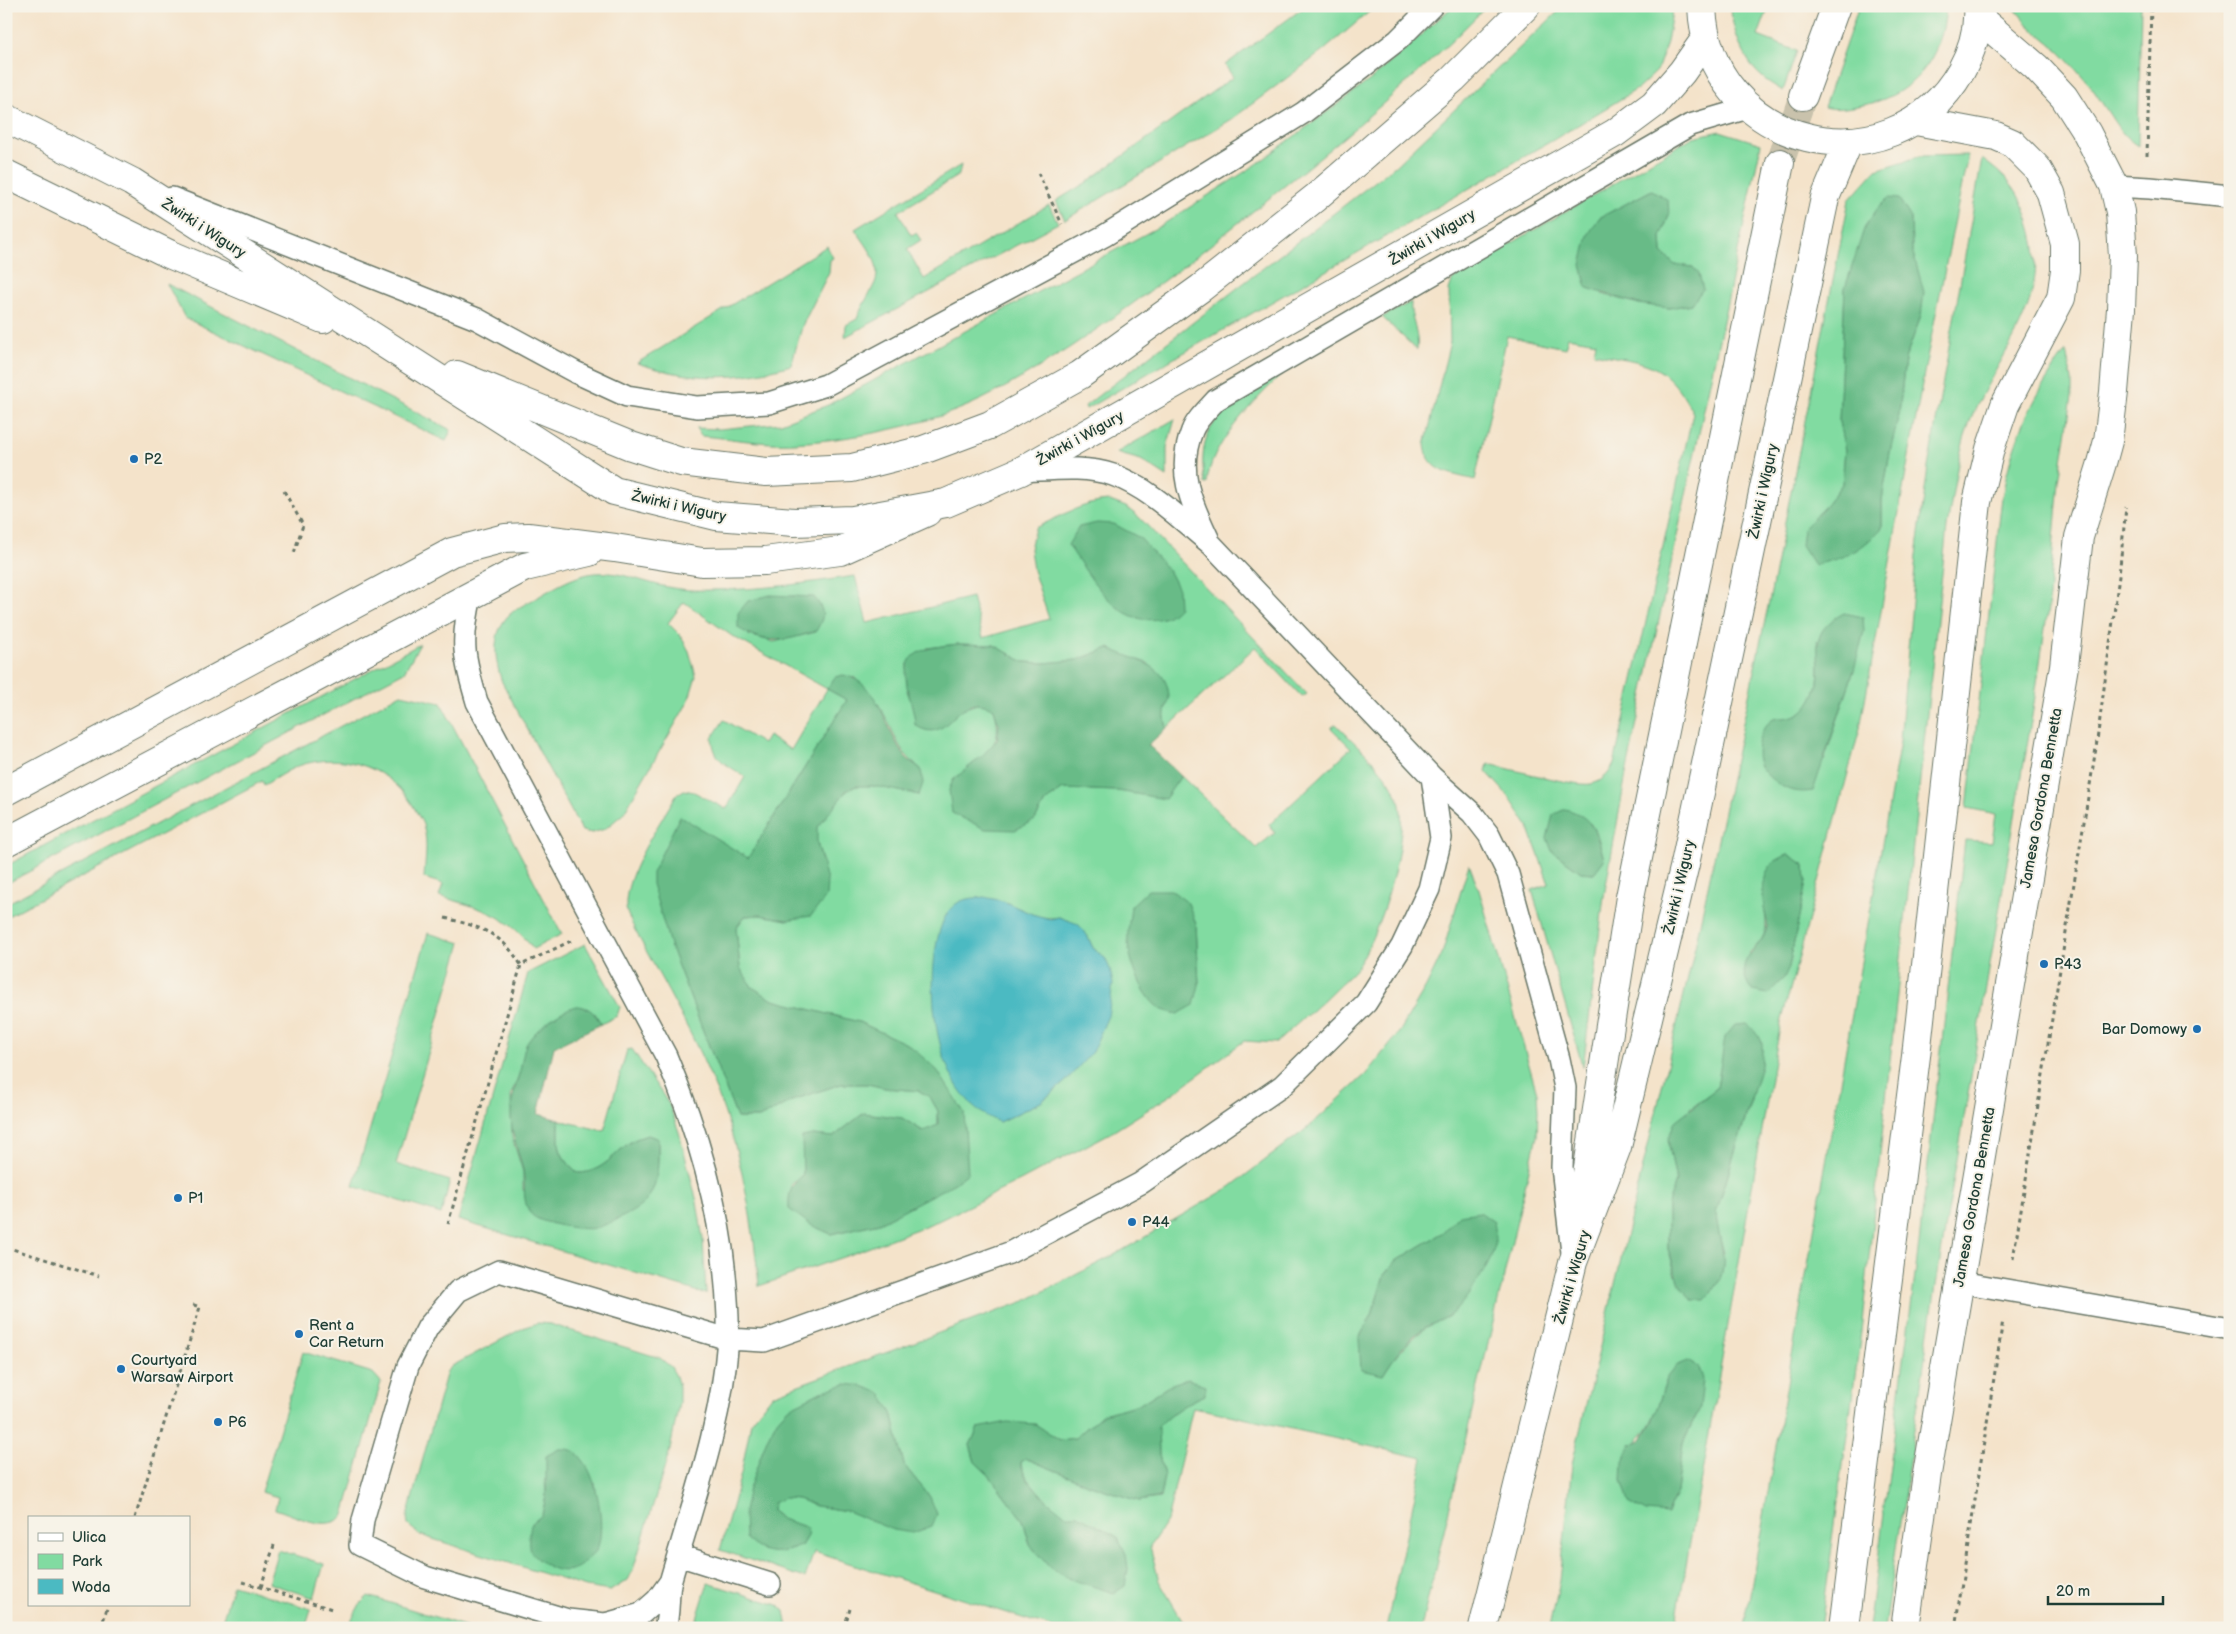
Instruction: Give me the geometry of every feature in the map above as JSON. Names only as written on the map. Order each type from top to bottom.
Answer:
[{"type":"street","name":"Żwirki i Wigury","points":[[6,174],[169,254],[395,350],[631,446],[681,462],[766,472],[852,468],[922,450],[990,425],[1080,375],[1201,288],[1315,198],[1453,79],[1526,6]]},
{"type":"street","points":[[1702,6],[1706,38],[1721,76],[1748,108],[1786,131],[1822,140],[1849,141],[1873,137],[1916,121],[1941,98],[1955,81],[1971,51],[1976,37],[1978,11]]},
{"type":"street","points":[[1803,96],[1836,6]]},
{"type":"street","name":"Jamesa Gordona Bennetta","points":[[1905,1628],[1927,1474],[2064,666],[2080,537],[2108,441],[2122,300],[2122,234],[2114,186],[2087,133],[2064,97],[1978,11]]},
{"type":"street","name":"Żwirki i Wigury","points":[[6,118],[132,182],[614,491],[716,516],[794,522],[853,520],[946,503],[1021,471],[1615,133],[1654,104],[1682,72],[1706,38]]},
{"type":"street","points":[[1844,1628],[1916,1056],[1977,502],[1990,449],[2005,405],[2061,298],[2065,270],[2065,244],[2051,193],[2037,168],[2026,155],[2012,143],[1996,136],[1916,121]]},
{"type":"street","name":"Żwirki i Wigury","points":[[1482,1628],[1574,1262],[1619,1138],[1685,864],[1825,198],[1849,141]]},
{"type":"street","points":[[1574,1262],[1630,898],[1780,163]]},
{"type":"street","points":[[6,791],[452,552],[505,538],[528,537],[702,562],[764,561],[840,550],[946,503]]},
{"type":"street","points":[[6,842],[525,567],[580,553],[615,548]]},
{"type":"lane","points":[[132,182],[477,319],[575,372],[627,396],[697,407],[769,403],[826,385],[1104,236],[1302,113],[1398,40],[1432,6]]},
{"type":"lane","points":[[1212,545],[1191,503],[1184,464],[1192,429],[1216,400],[1690,125],[1748,108]]},
{"type":"lane","points":[[2114,186],[2157,188],[2230,196]]},
{"type":"lane","points":[[1021,471],[1079,470],[1111,474],[1141,488],[1212,545],[1432,777],[1472,813],[1489,835],[1508,874],[1559,1059],[1565,1088],[1562,1167],[1574,1262]]},
{"type":"lane","points":[[471,596],[466,621],[464,648],[466,665],[477,702],[658,1040],[687,1105],[704,1156],[716,1207],[727,1295],[728,1339],[719,1402],[700,1481],[670,1582],[666,1628]]},
{"type":"lane","points":[[670,1582],[658,1600],[641,1614],[605,1624],[570,1624],[425,1576],[360,1545],[363,1520],[408,1366],[428,1327],[458,1291],[500,1271],[728,1339],[764,1341],[1009,1253],[1140,1183],[1282,1086],[1366,1004],[1402,946],[1428,889],[1441,838],[1432,777]]},
{"type":"lane","points":[[1960,1282],[2230,1329]]},
{"type":"lane","points":[[678,1555],[770,1584]]},
{"type":"path","points":[[1038,173],[1064,229]]},
{"type":"path","points":[[284,491],[303,526],[294,553]]},
{"type":"path","points":[[445,918],[490,932],[503,942],[521,965]]},
{"type":"path","points":[[448,1224],[521,965],[574,939]]},
{"type":"path","points":[[6,1248],[99,1276]]},
{"type":"path","points":[[1955,1628],[2008,1289]]},
{"type":"path","points":[[136,1516],[200,1307],[190,1304]]},
{"type":"path","points":[[261,1588],[276,1542]]},
{"type":"path","points":[[243,1582],[332,1609]]},
{"type":"path","points":[[101,1628],[108,1606]]},
{"type":"path","points":[[844,1628],[850,1609]]},
{"type":"green space","points":[[1306,6],[1376,6],[1323,51],[1232,119],[1065,220],[1056,201],[1087,182],[1233,77],[1225,65]]},
{"type":"green space","points":[[1453,6],[1487,6],[1386,101],[1316,161],[1208,247],[1110,320],[1010,385],[983,399],[941,416],[905,426],[850,437],[812,442],[772,443],[701,436],[696,428],[719,429],[781,423],[828,405],[1162,225],[1257,164],[1374,77]]},
{"type":"green space","points":[[1564,6],[1673,6],[1667,42],[1657,71],[1639,88],[1555,139],[1086,409],[1085,406],[1395,166]]},
{"type":"green space","points":[[1731,6],[1769,6],[1758,36],[1797,51],[1783,91],[1762,77],[1749,62],[1736,33]]},
{"type":"green space","points":[[1859,6],[1946,6],[1944,25],[1931,59],[1921,73],[1894,95],[1877,102],[1858,106],[1836,109],[1824,107]]},
{"type":"green space","points":[[2014,6],[2141,6],[2138,146],[2122,132],[2077,70],[2060,52],[2029,25]]},
{"type":"green space","points":[[1720,131],[1761,144],[1626,774],[1604,896],[1583,1068],[1532,890],[1549,884],[1528,826],[1509,797],[1486,771],[1488,764],[1571,783],[1591,784],[1602,779],[1612,768],[1693,413],[1683,396],[1664,374],[1642,363],[1594,353],[1596,342],[1568,337],[1565,348],[1507,336],[1475,480],[1450,474],[1436,467],[1427,454],[1425,445],[1450,342],[1449,290],[1452,281],[1459,274],[1693,137]],"holes":[[[1652,190],[1669,215],[1661,237],[1662,253],[1675,265],[1693,267],[1692,304],[1669,308],[1639,304],[1602,294],[1599,218]],[[1590,823],[1597,834],[1604,859],[1594,873],[1581,872],[1552,851]]]},
{"type":"green space","points":[[1968,155],[1924,373],[1860,728],[1780,1027],[1675,1628],[1550,1628],[1560,1581],[1572,1464],[1692,961],[1770,597],[1849,200],[1876,170],[1921,156]],"holes":[[[1911,218],[1912,249],[1921,316],[1905,359],[1899,414],[1882,500],[1882,528],[1803,529],[1828,503],[1842,484],[1845,450],[1839,422],[1845,288]],[[1817,640],[1854,670],[1824,761],[1774,719],[1797,716],[1812,702],[1818,682]],[[1805,865],[1806,882],[1789,967],[1749,953],[1756,947],[1764,935],[1766,923],[1763,900]],[[1720,1070],[1752,1097],[1716,1213],[1717,1226],[1724,1253],[1676,1276],[1668,1249],[1668,1204],[1676,1181],[1668,1140],[1690,1108],[1717,1088]],[[1668,1376],[1700,1408],[1683,1443],[1677,1492],[1667,1514],[1630,1446],[1645,1432],[1654,1415]]]},
{"type":"green space","points":[[1982,159],[2007,180],[2022,203],[2030,225],[2036,254],[2034,280],[2028,305],[2018,330],[1979,402],[1968,427],[1958,464],[1947,527],[1861,1332],[1821,1628],[1744,1628],[1900,742],[1916,556],[1928,467]]},
{"type":"green space","points":[[961,165],[959,175],[898,212],[911,235],[916,233],[921,240],[907,249],[924,279],[1049,205],[1058,223],[845,337],[846,325],[857,319],[877,276],[877,269],[872,254],[855,229]]},
{"type":"green space","points":[[1652,190],[1668,200],[1669,215],[1661,237],[1662,253],[1675,265],[1693,267],[1699,274],[1703,289],[1692,304],[1669,308],[1639,304],[1587,288],[1581,265],[1588,235],[1599,218]]},
{"type":"green space","points":[[1888,198],[1899,199],[1911,218],[1912,249],[1924,292],[1921,316],[1905,359],[1899,414],[1882,500],[1882,528],[1859,549],[1844,556],[1814,565],[1801,545],[1803,529],[1828,503],[1842,484],[1845,450],[1839,422],[1845,288],[1865,226]]},
{"type":"green space","points":[[827,246],[833,258],[830,260],[829,272],[803,324],[791,365],[751,374],[714,377],[676,373],[637,363]]},
{"type":"green space","points":[[167,284],[451,430],[446,441],[185,318]]},
{"type":"green space","points":[[1411,302],[1418,343],[1417,350],[1382,317]]},
{"type":"green space","points":[[2066,351],[2072,380],[2072,396],[2059,481],[2048,608],[2033,710],[1939,1266],[1884,1628],[1869,1628],[1917,1260],[1965,840],[1992,842],[1996,814],[1967,808],[2002,497],[2006,476],[2025,420],[2043,386]]},
{"type":"green space","points":[[1282,374],[1247,410],[1224,439],[1210,469],[1207,484],[1205,484],[1203,457],[1205,441],[1211,428],[1230,405]]},
{"type":"green space","points":[[1175,419],[1167,447],[1167,477],[1141,460],[1116,453]]},
{"type":"green space","points":[[1110,501],[1126,507],[1141,519],[1307,694],[1302,697],[1255,647],[1167,728],[1164,714],[1169,699],[1148,663],[1128,658],[1109,648],[1077,660],[1044,663],[1024,662],[994,645],[958,644],[927,648],[907,691],[914,708],[956,710],[984,704],[994,709],[997,725],[996,738],[991,747],[956,779],[949,790],[1035,820],[1045,802],[1063,789],[1118,791],[1165,798],[1181,776],[1256,848],[1275,833],[1269,825],[1351,748],[1331,728],[1336,724],[1384,774],[1396,793],[1401,809],[1398,855],[1392,881],[1366,952],[1355,970],[1276,1043],[1244,1041],[1171,1095],[1114,1131],[1022,1180],[938,1221],[849,1255],[759,1286],[746,1192],[728,1123],[702,1056],[628,916],[626,908],[627,894],[636,865],[676,795],[684,790],[694,792],[726,809],[745,777],[723,762],[716,753],[712,738],[724,720],[763,744],[768,736],[791,750],[827,689],[732,636],[684,602],[668,623],[680,635],[689,651],[696,676],[688,702],[623,814],[605,829],[592,833],[582,831],[502,682],[496,657],[498,632],[507,617],[514,611],[555,587],[588,574],[610,573],[666,587],[696,590],[729,590],[801,584],[855,576],[867,623],[972,597],[983,638],[1049,619],[1033,570],[1030,549],[1035,528],[1071,511],[1100,502]],"holes":[[[794,595],[816,632],[774,642],[748,635]],[[854,677],[878,704],[902,749],[921,769],[919,795],[888,788],[857,786],[840,797],[828,810],[817,828],[817,841],[823,863],[787,920],[760,915],[745,916],[736,928],[740,968],[752,987],[773,1000],[859,1022],[909,1045],[967,1173],[879,1223],[831,1234],[811,1225],[791,1185],[803,1174],[803,1160],[813,1135],[833,1137],[864,1113],[902,1118],[923,1131],[938,1126],[938,1111],[930,1097],[919,1091],[885,1088],[868,1084],[841,1084],[796,1099],[759,1118],[737,1118],[671,948],[657,897],[748,858],[847,700],[827,689]],[[1171,890],[1196,924],[1199,985]],[[1003,901],[1037,916],[1059,917],[1087,935],[1093,948],[1105,958],[1065,1082],[1041,1102],[999,1122],[966,1097],[953,1077],[941,1046]]]},
{"type":"green space","points":[[1097,523],[1114,524],[1140,538],[1168,570],[1178,589],[1179,607],[1174,612],[1165,617],[1147,620],[1132,616],[1106,597],[1068,545],[1079,527]]},
{"type":"green space","points":[[770,595],[814,597],[822,610],[821,621],[816,631],[777,640],[758,637],[738,628],[738,613],[748,601]]},
{"type":"green space","points":[[1844,613],[1863,617],[1864,631],[1854,670],[1813,791],[1799,792],[1790,790],[1774,781],[1761,768],[1757,756],[1759,738],[1764,728],[1772,720],[1794,716],[1809,705],[1818,683],[1818,650],[1822,631],[1830,622]]},
{"type":"green space","points":[[420,644],[404,672],[6,884],[6,866]]},
{"type":"green space","points":[[958,644],[994,645],[1024,662],[1044,663],[1077,660],[1109,648],[1148,664],[1163,677],[1169,698],[1165,715],[1167,728],[1148,745],[1181,776],[1165,799],[1118,791],[1063,789],[1045,802],[1035,820],[1015,830],[985,829],[952,813],[949,790],[953,780],[981,757],[997,740],[999,725],[994,709],[981,704],[970,705],[937,730],[927,731],[915,725],[906,677],[907,666],[917,653],[935,647]]},
{"type":"green space","points":[[843,675],[856,680],[866,687],[881,709],[898,746],[907,758],[921,769],[923,783],[919,795],[873,786],[856,786],[847,790],[817,828],[817,843],[827,880],[826,897],[811,916],[787,920],[760,915],[745,916],[736,928],[740,968],[752,987],[773,1000],[859,1022],[909,1045],[937,1070],[964,1112],[968,1173],[955,1183],[879,1223],[831,1234],[811,1225],[789,1209],[791,1190],[803,1174],[802,1137],[813,1135],[833,1137],[864,1113],[902,1118],[923,1131],[938,1125],[938,1111],[930,1097],[919,1091],[885,1088],[868,1084],[841,1084],[796,1099],[759,1118],[737,1118],[671,948],[652,884],[652,873],[680,816],[748,858],[847,700],[827,689],[835,677]]},
{"type":"green space","points":[[401,694],[441,703],[562,934],[533,949],[523,937],[503,920],[467,904],[439,896],[443,884],[424,878],[426,846],[424,828],[406,796],[395,784],[366,766],[332,760],[298,766],[264,785],[262,781],[6,917],[6,904]]},
{"type":"green space","points":[[1565,809],[1582,816],[1588,821],[1596,834],[1604,860],[1594,873],[1581,872],[1552,851],[1547,838],[1553,815]]},
{"type":"green space","points":[[1788,854],[1805,865],[1806,882],[1789,967],[1784,978],[1768,994],[1752,991],[1744,970],[1745,962],[1764,936],[1767,927],[1763,897],[1766,874],[1775,861]]},
{"type":"green space","points":[[1469,864],[1479,890],[1537,1093],[1538,1111],[1537,1136],[1421,1628],[1386,1628],[1423,1458],[1193,1407],[1167,1521],[1150,1546],[1159,1581],[1187,1628],[1054,1628],[814,1552],[805,1578],[720,1550],[741,1474],[751,1422],[772,1395],[1025,1301],[1116,1254],[1230,1187],[1310,1126],[1366,1074],[1400,1031],[1426,987],[1442,954]],"holes":[[[1459,1215],[1486,1266],[1449,1316],[1425,1328],[1408,1343],[1392,1361],[1383,1375],[1359,1338],[1372,1315],[1384,1275],[1396,1261],[1442,1233]],[[1172,1384],[1205,1395],[1179,1408],[1158,1427],[1159,1454],[1164,1476],[1160,1498],[1139,1501],[1090,1485],[1030,1460],[1026,1459],[1021,1462],[1026,1475],[1046,1500],[1066,1515],[1078,1515],[1070,1579],[1050,1567],[1030,1545],[1023,1520],[989,1475],[975,1462],[970,1445],[978,1428],[1035,1424],[1060,1440],[1075,1438],[1103,1414],[1140,1404]],[[823,1391],[892,1413],[904,1465],[930,1497],[870,1519],[847,1511],[816,1506],[798,1499],[784,1497],[773,1503],[772,1511],[781,1519],[806,1527],[808,1534],[801,1546],[787,1551],[748,1492],[777,1420],[787,1410]]]},
{"type":"green space","points":[[1148,890],[1171,890],[1188,903],[1196,924],[1199,985],[1194,1005],[1178,1014],[1156,1006],[1144,990],[1131,960],[1128,928],[1131,906]]},
{"type":"green space","points":[[428,933],[461,943],[396,1164],[450,1181],[441,1214],[353,1186]]},
{"type":"green space","points":[[585,944],[620,1007],[617,1016],[601,1024],[595,1013],[520,1072],[511,1095],[512,1137],[523,1172],[523,1190],[595,1228],[628,1213],[647,1198],[653,1189],[656,1176],[658,1139],[648,1135],[636,1139],[600,1167],[578,1173],[562,1155],[559,1144],[559,1120],[604,1131],[627,1050],[632,1049],[669,1104],[679,1132],[697,1202],[703,1239],[706,1294],[458,1220],[528,973]]},
{"type":"green space","points":[[576,1006],[585,1007],[591,1011],[601,1024],[554,1047],[538,1114],[559,1120],[559,1144],[562,1155],[578,1173],[586,1172],[600,1167],[633,1140],[648,1135],[658,1139],[656,1179],[651,1194],[646,1201],[623,1217],[590,1229],[552,1224],[531,1214],[526,1204],[523,1170],[514,1139],[511,1119],[513,1095],[526,1045],[548,1021]]},
{"type":"green space","points":[[1747,1024],[1762,1042],[1761,1066],[1716,1213],[1722,1248],[1723,1268],[1714,1289],[1705,1300],[1692,1300],[1681,1287],[1668,1249],[1668,1204],[1676,1181],[1668,1140],[1675,1121],[1717,1088],[1725,1037],[1735,1025]]},
{"type":"green space","points":[[1480,1212],[1494,1222],[1496,1241],[1490,1259],[1471,1292],[1450,1315],[1426,1327],[1413,1337],[1396,1355],[1383,1375],[1361,1370],[1359,1338],[1372,1315],[1384,1275],[1396,1261],[1442,1233],[1459,1215]]},
{"type":"green space","points":[[538,1323],[550,1324],[660,1358],[671,1367],[676,1376],[679,1387],[679,1403],[670,1450],[633,1570],[628,1580],[610,1591],[586,1587],[420,1535],[408,1525],[407,1517],[447,1371],[452,1366],[525,1327]],"holes":[[[545,1479],[595,1483],[600,1528],[542,1515],[546,1496]]]},
{"type":"green space","points":[[303,1352],[373,1373],[381,1382],[344,1515],[329,1523],[301,1519],[275,1509],[278,1497],[261,1492]]},
{"type":"green space","points":[[1688,1361],[1699,1367],[1703,1379],[1700,1408],[1683,1443],[1677,1492],[1667,1514],[1646,1512],[1629,1503],[1622,1480],[1623,1462],[1630,1446],[1642,1439],[1652,1422],[1668,1376],[1676,1366]]},
{"type":"green space","points":[[1187,1379],[1205,1385],[1205,1395],[1180,1408],[1158,1427],[1159,1454],[1164,1476],[1160,1497],[1139,1501],[1090,1485],[1030,1460],[1026,1459],[1021,1462],[1021,1467],[1028,1480],[1044,1498],[1065,1515],[1078,1515],[1118,1537],[1126,1554],[1128,1569],[1125,1586],[1114,1593],[1070,1579],[1050,1568],[1030,1545],[1023,1520],[989,1475],[975,1462],[970,1445],[978,1428],[1007,1422],[1035,1424],[1060,1440],[1075,1438],[1103,1414],[1140,1404],[1172,1384]]},
{"type":"green space","points":[[846,1384],[862,1386],[881,1393],[892,1413],[904,1465],[930,1497],[937,1514],[932,1526],[913,1533],[893,1530],[847,1511],[816,1506],[798,1499],[784,1498],[773,1503],[772,1511],[781,1519],[806,1527],[808,1534],[801,1546],[785,1551],[771,1552],[758,1548],[745,1538],[744,1512],[748,1492],[766,1441],[777,1420],[787,1409],[823,1391]]},
{"type":"green space","points":[[559,1449],[571,1450],[580,1456],[587,1466],[597,1495],[601,1525],[600,1539],[596,1550],[579,1566],[562,1571],[550,1567],[537,1559],[529,1546],[531,1524],[542,1515],[546,1496],[546,1456]]},
{"type":"green space","points":[[278,1550],[324,1564],[314,1598],[268,1583]]},
{"type":"green space","points":[[708,1583],[778,1605],[785,1611],[788,1628],[694,1628]]},
{"type":"green space","points":[[233,1585],[311,1609],[305,1628],[220,1628]]},
{"type":"green space","points":[[368,1596],[471,1628],[347,1628],[360,1604]]},
{"type":"water","points":[[984,897],[1003,901],[1032,914],[1050,919],[1059,917],[1078,924],[1087,935],[1093,948],[1105,958],[1110,969],[1113,984],[1108,1016],[1092,1052],[1065,1082],[1041,1102],[999,1122],[978,1110],[962,1093],[949,1071],[941,1047],[933,995],[936,947],[946,915],[950,909],[961,901]]},
{"type":"tunnel","points":[[1780,163],[1803,96]]},
{"type":"place","name":"P2","points":[[134,459]]},
{"type":"place","name":"P43","points":[[2044,964]]},
{"type":"place","name":"Bar Domowy","points":[[2197,1029]]},
{"type":"place","name":"P1","points":[[178,1198]]},
{"type":"place","name":"P44","points":[[1132,1222]]},
{"type":"place","name":"Rent a Car Return","points":[[299,1334]]},
{"type":"place","name":"Courtyard Warsaw Airport","points":[[121,1369]]},
{"type":"place","name":"P6","points":[[218,1422]]}]
